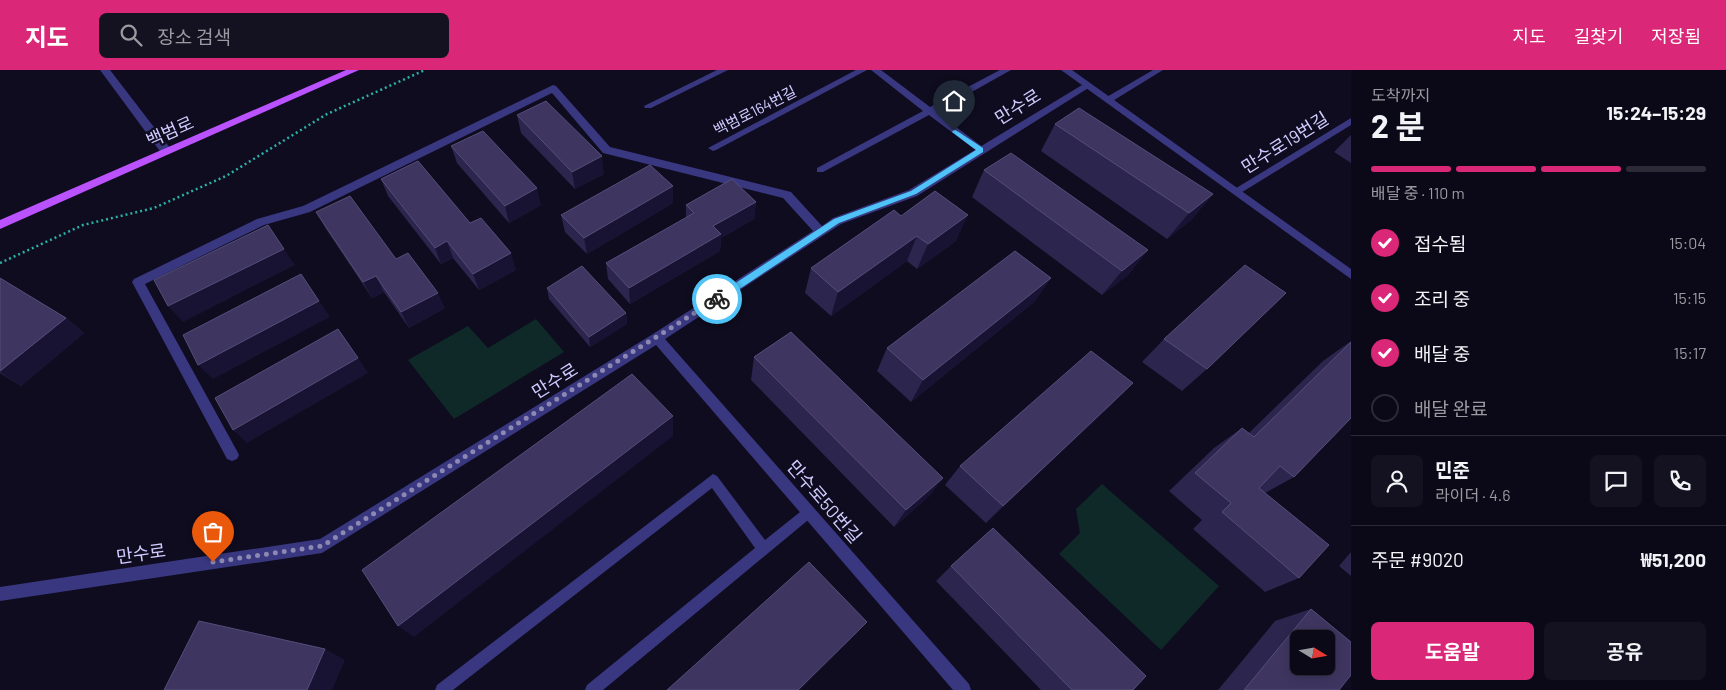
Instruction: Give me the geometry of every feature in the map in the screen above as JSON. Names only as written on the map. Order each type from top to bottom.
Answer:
[{"type":"main road","name":"백범로","points":[[0,225],[349,71]]},
{"type":"street","points":[[105,70],[166,151]]},
{"type":"street","points":[[1066,70],[1351,275]]},
{"type":"street","name":"만수로","points":[[0,594],[322,546],[657,338],[837,221],[913,193],[1086,84]]},
{"type":"street","points":[[232,455],[138,282],[261,222],[306,209],[553,88],[607,150],[787,195],[821,232]]},
{"type":"street","name":"만수로50번길","points":[[657,338],[963,690]]},
{"type":"lane","points":[[648,106],[724,70]]},
{"type":"lane","name":"백범로164번길","points":[[713,148],[863,70]]},
{"type":"lane","points":[[875,70],[981,150]]},
{"type":"lane","points":[[820,170],[1007,70]]},
{"type":"lane","points":[[1108,100],[1159,70]]},
{"type":"lane","name":"만수로19번길","points":[[1236,192],[1351,121]]},
{"type":"lane","points":[[442,690],[713,480],[764,549]]},
{"type":"lane","points":[[592,690],[809,512]]},
{"type":"path","points":[[0,264],[82,225],[154,208],[226,176],[327,114],[425,70]]},
{"type":"green space","points":[[536,319],[564,352],[454,419],[408,360],[468,326],[488,348]]},
{"type":"green space","points":[[1102,484],[1219,586],[1161,650],[1059,554],[1080,533],[1076,509]]},
{"type":"building","points":[[546,101],[602,156],[572,172],[517,115]]},
{"type":"building","points":[[1079,108],[1213,194],[1189,213],[1055,124]]},
{"type":"building","points":[[483,131],[537,188],[505,206],[451,146]]},
{"type":"building","points":[[1011,153],[1148,250],[1122,271],[984,170]]},
{"type":"building","points":[[418,161],[470,223],[481,218],[511,253],[473,274],[447,241],[435,248],[381,179]]},
{"type":"building","points":[[650,165],[673,186],[584,238],[561,215]]},
{"type":"building","points":[[732,179],[756,202],[713,226],[721,234],[629,288],[606,263],[694,213],[686,205]]},
{"type":"building","points":[[935,191],[968,215],[928,244],[917,236],[838,292],[811,268],[894,210],[901,216]]},
{"type":"building","points":[[350,196],[396,259],[408,253],[438,293],[401,312],[376,276],[363,282],[316,212]]},
{"type":"building","points":[[268,225],[284,249],[168,306],[154,280]]},
{"type":"building","points":[[1015,251],[1051,278],[923,380],[887,348]]},
{"type":"building","points":[[1245,265],[1286,293],[1207,369],[1164,339]]},
{"type":"building","points":[[582,266],[626,313],[589,337],[547,288]]},
{"type":"building","points":[[301,274],[319,301],[198,365],[183,335]]},
{"type":"building","points":[[0,278],[66,318],[0,371]]},
{"type":"building","points":[[338,329],[358,358],[233,430],[215,398]]},
{"type":"building","points":[[791,332],[943,478],[906,510],[754,357]]},
{"type":"building","points":[[1351,342],[1351,418],[1294,477],[1280,466],[1259,488],[1329,545],[1299,578],[1222,512],[1231,503],[1195,473],[1242,428],[1254,437]]},
{"type":"building","points":[[1091,351],[1133,383],[1003,506],[960,466]]},
{"type":"building","points":[[632,374],[673,416],[398,626],[362,570]]},
{"type":"building","points":[[993,528],[1146,676],[1133,690],[1072,690],[951,566]]},
{"type":"building","points":[[809,562],[867,622],[798,690],[667,690]]},
{"type":"building","points":[[1311,609],[1351,642],[1351,675],[1339,690],[1244,690],[1290,634],[1290,675],[1335,675],[1335,630],[1294,630]]},
{"type":"building","points":[[199,621],[325,649],[307,690],[164,690]]},
{"type":"way so far","points":[[213,562],[322,546],[717,299]]},
{"type":"route","points":[[717,299],[837,221],[913,193],[981,150],[954,131]]}]
